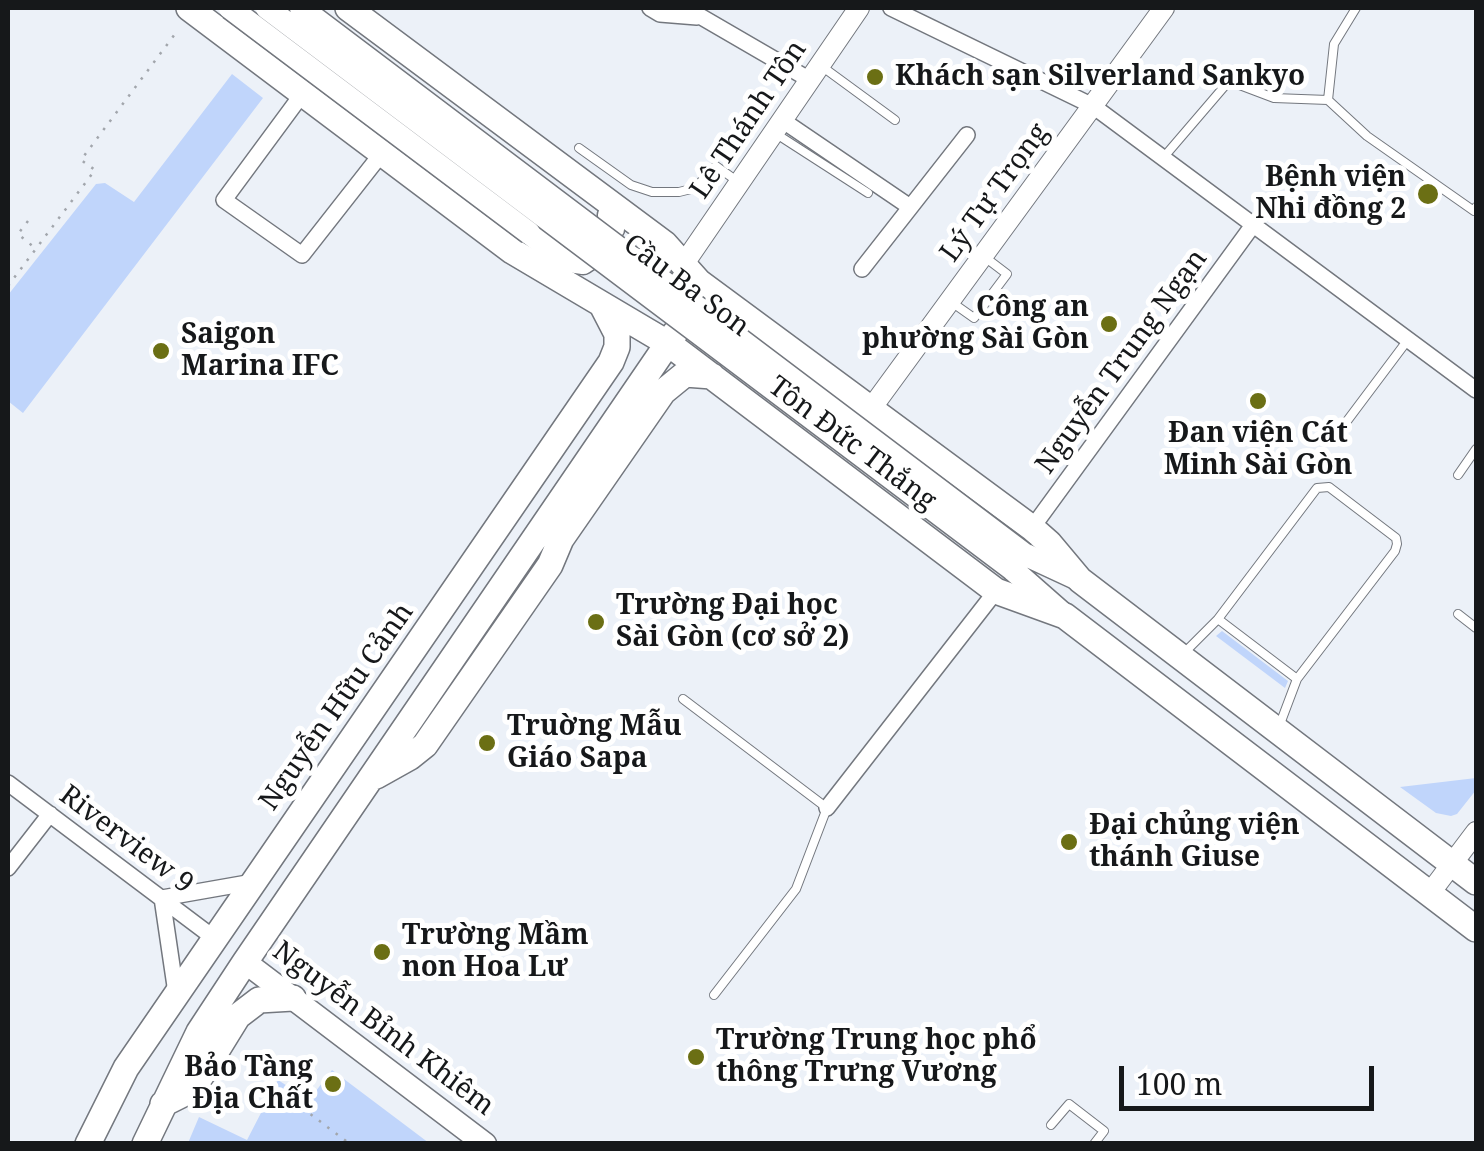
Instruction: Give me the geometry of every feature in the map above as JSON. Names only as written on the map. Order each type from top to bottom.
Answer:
[{"type":"main road","points":[[230,8],[563,260],[578,264],[592,258],[614,224],[609,215]]},
{"type":"main road","name":"Cầu Ba Son","points":[[267,8],[1018,562],[1080,580]]},
{"type":"main road","name":"Cầu Ba Son","points":[[301,8],[1018,562],[1065,616]]},
{"type":"main road","name":"Tôn Đức Thắng","points":[[348,8],[548,159],[598,178],[699,282],[1032,528],[1080,580],[1476,882]]},
{"type":"main road","name":"Tôn Đức Thắng","points":[[192,16],[302,93],[512,251],[669,344],[996,590],[1065,616],[1476,929]]},
{"type":"main road","points":[[145,1144],[164,1104],[184,1094],[202,1076],[209,1038],[245,962],[676,329],[681,303],[673,276],[653,250],[566,182],[548,159]]},
{"type":"main road","name":"Nguyễn Hữu Cảnh","points":[[88,1144],[126,1068],[176,992],[611,362],[617,334],[602,305]]},
{"type":"main road","points":[[372,778],[425,745],[663,392],[686,374],[712,376]]},
{"type":"main road","points":[[511,575],[561,539]]},
{"type":"main road","points":[[1356,836],[1376,808]]},
{"type":"main road","points":[[214,938],[245,962]]},
{"type":"main road","name":"Nguyễn Bỉnh Khiêm","points":[[245,962],[485,1144]]},
{"type":"main road","points":[[209,1038],[259,1000],[293,998]]},
{"type":"street","points":[[650,8],[660,14],[701,17]]},
{"type":"street","points":[[686,8],[815,72]]},
{"type":"street","name":"Lê Thánh Tôn","points":[[684,264],[859,8]]},
{"type":"street","points":[[890,8],[1093,106],[1476,390]]},
{"type":"street","name":"Lý Tự Trọng","points":[[870,410],[1164,8]]},
{"type":"street","points":[[302,93],[224,200],[302,255],[382,153]]},
{"type":"street","points":[[778,126],[910,207]]},
{"type":"street","points":[[862,269],[967,136]]},
{"type":"street","name":"Nguyễn Trung Ngạn","points":[[1032,528],[1253,225]]},
{"type":"street","points":[[828,808],[996,590]]},
{"type":"street","name":"Riverview 9","points":[[8,782],[214,938]]},
{"type":"street","points":[[8,868],[50,814]]},
{"type":"street","points":[[1430,893],[1476,832]]},
{"type":"street","points":[[176,992],[162,898],[252,882]]},
{"type":"lane","points":[[1328,100],[1334,44],[1356,8]]},
{"type":"lane","points":[[815,72],[895,120]]},
{"type":"lane","points":[[1163,158],[1229,81],[1274,98],[1328,100],[1367,136],[1476,210]]},
{"type":"lane","points":[[778,126],[868,193]]},
{"type":"lane","points":[[579,148],[598,178],[652,192],[695,188],[716,166],[740,182]]},
{"type":"lane","points":[[950,301],[974,318],[1007,274],[983,256]]},
{"type":"lane","points":[[1344,425],[1408,340]]},
{"type":"lane","points":[[1458,475],[1476,449]]},
{"type":"lane","points":[[1179,658],[1218,618],[1317,488],[1329,487],[1396,538],[1395,551],[1297,678],[1277,733]]},
{"type":"lane","points":[[1458,614],[1476,628]]},
{"type":"lane","points":[[1218,618],[1297,678]]},
{"type":"lane","points":[[683,700],[828,808],[796,889],[714,995]]},
{"type":"lane","points":[[1050,1125],[1070,1104],[1104,1131],[1094,1144]]},
{"type":"path","points":[[8,286],[95,170],[81,160],[192,16]]},
{"type":"path","points":[[28,221],[18,234],[36,248]]},
{"type":"path","points":[[278,1089],[350,1144]]},
{"type":"shaded area","points":[[232,74],[263,98],[23,413],[8,401],[8,295],[96,184],[105,183],[134,202]]},
{"type":"shaded area","points":[[1222,631],[1288,681],[1285,688],[1216,636]]},
{"type":"shaded area","points":[[1476,778],[1476,790],[1451,816],[1436,813],[1400,787]]},
{"type":"shaded area","points":[[332,1070],[429,1143],[188,1143],[199,1117],[247,1140],[278,1080],[309,1100]]},
{"type":"place","name":"Khách sạn Silverland Sankyo","points":[[875,77]]},
{"type":"place","name":"Bệnh viện Nhi đồng 2","points":[[1428,194]]},
{"type":"place","name":"Công an phường Sài Gòn","points":[[1109,324]]},
{"type":"place","name":"Saigon Marina IFC","points":[[161,351]]},
{"type":"place","name":"Đan viện Cát Minh Sài Gòn","points":[[1258,401]]},
{"type":"place","name":"Trường Đại học Sài Gòn (cơ sở 2)","points":[[596,622]]},
{"type":"place","name":"Truờng Mẫu Giáo Sapa","points":[[487,743]]},
{"type":"place","name":"Đại chủng viện thánh Giuse","points":[[1069,842]]},
{"type":"place","name":"Trường Mầm non Hoa Lư","points":[[382,952]]},
{"type":"place","name":"Trường Trung học phổ thông Trưng Vương","points":[[696,1057]]},
{"type":"place","name":"Bảo Tàng Địa Chất","points":[[333,1084]]}]
